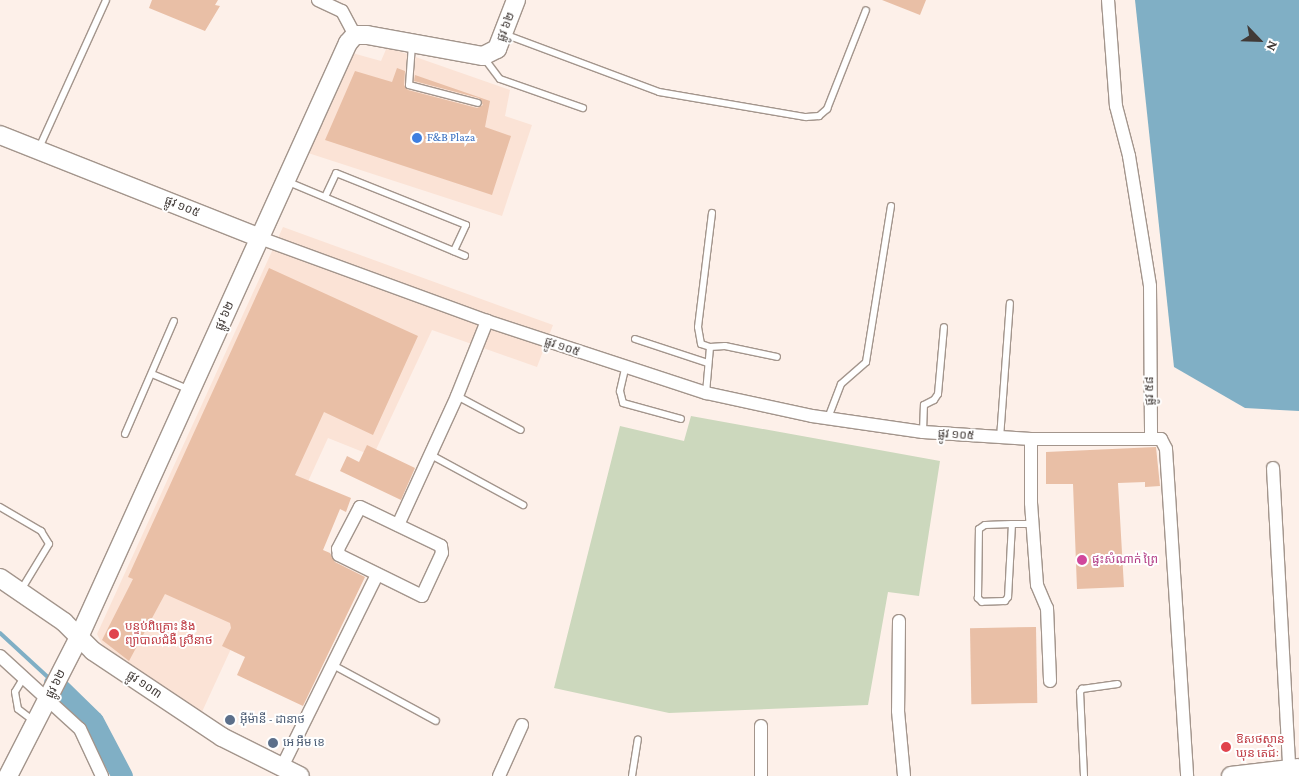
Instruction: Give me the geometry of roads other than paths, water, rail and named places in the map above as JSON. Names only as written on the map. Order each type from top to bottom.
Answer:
[{"type":"street","points":[[318,0],[345,6],[356,35],[483,56]]},
{"type":"street","name":"ផ្លូវ ៦២","points":[[483,56],[497,49],[516,0]]},
{"type":"street","name":"ផ្លូវ ៥៨","points":[[1108,0],[1116,106],[1131,164],[1150,286],[1150,437]]},
{"type":"street","name":"ផ្លូវ ៦២","points":[[8,776],[80,637],[348,43],[356,35]]},
{"type":"street","name":"ផ្លូវ ១០៥","points":[[0,136],[38,149],[260,238],[487,322],[625,369],[706,393],[828,418],[924,432],[1031,439],[1150,437]]},
{"type":"street","points":[[398,525],[457,396],[487,322]]},
{"type":"street","points":[[1150,437],[1161,439],[1166,449],[1187,776]]},
{"type":"street","points":[[1031,439],[1037,585],[1047,608],[1050,681]]},
{"type":"street","points":[[1231,776],[1294,768],[1273,468]]},
{"type":"street","points":[[360,507],[441,546],[442,554],[422,596],[377,575],[339,556],[338,549],[360,507]]},
{"type":"street","points":[[282,767],[377,575]]},
{"type":"street","name":"ផ្លូវ ១០៣","points":[[0,578],[64,622],[94,651],[222,737],[300,776]]},
{"type":"street","points":[[899,622],[898,711],[904,776]]},
{"type":"street","points":[[0,656],[24,677],[53,689],[80,729],[102,776]]},
{"type":"street","points":[[499,776],[522,725]]},
{"type":"street","points":[[760,776],[762,726]]},
{"type":"lane","points":[[38,149],[106,0]]},
{"type":"lane","points":[[503,33],[659,92],[806,117],[818,116],[827,109],[866,10]]},
{"type":"lane","points":[[412,44],[409,85],[478,103]]},
{"type":"lane","points":[[483,56],[500,79],[584,108]]},
{"type":"lane","points":[[325,197],[336,173],[466,225],[454,251]]},
{"type":"lane","points":[[286,180],[465,256]]},
{"type":"lane","points":[[828,418],[841,384],[866,362],[891,206]]},
{"type":"lane","points":[[712,213],[698,327],[701,344],[710,347],[725,346],[777,357]]},
{"type":"lane","points":[[1000,438],[1010,303]]},
{"type":"lane","points":[[125,434],[174,321]]},
{"type":"lane","points":[[924,432],[924,405],[934,400],[938,394],[944,327]]},
{"type":"lane","points":[[635,339],[708,363]]},
{"type":"lane","points":[[706,393],[710,347]]},
{"type":"lane","points":[[625,369],[620,392],[623,403],[682,419]]},
{"type":"lane","points":[[152,374],[192,391]]},
{"type":"lane","points":[[457,396],[521,430]]},
{"type":"lane","points":[[431,455],[523,505]]},
{"type":"lane","points":[[0,507],[41,531],[48,544],[19,592]]},
{"type":"lane","points":[[1012,524],[1008,597],[1005,601],[982,602],[978,598],[979,530],[985,525],[1012,524],[1033,524]]},
{"type":"lane","points":[[333,665],[436,721]]},
{"type":"lane","points":[[24,677],[15,692],[18,708],[36,722]]},
{"type":"lane","points":[[1084,776],[1080,692],[1082,689],[1118,684]]},
{"type":"lane","points":[[632,776],[638,739]]},
{"type":"water","points":[[1135,0],[1299,0],[1299,411],[1245,408],[1174,367]]},
{"type":"waterway","points":[[0,633],[51,680]]},
{"type":"waterway","points":[[54,683],[93,721],[122,776]]},
{"type":"place","name":"F&B Plaza","points":[[417,138]]},
{"type":"place","name":"ផ្ទះសំណាក់ ព្រៃ","points":[[1082,560]]},
{"type":"place","name":"បន្ទប់ពិគ្រោះ និង ព្យាបាលជំងឺ ស្រីនាថ","points":[[114,634]]},
{"type":"place","name":"អ៊ីម៉ានី - ដានាថ","points":[[230,720]]},
{"type":"place","name":"អេ អឹម ខេ","points":[[273,743]]},
{"type":"place","name":"ឱសថស្ថាន ឃុន តេជៈ","points":[[1226,747]]}]
